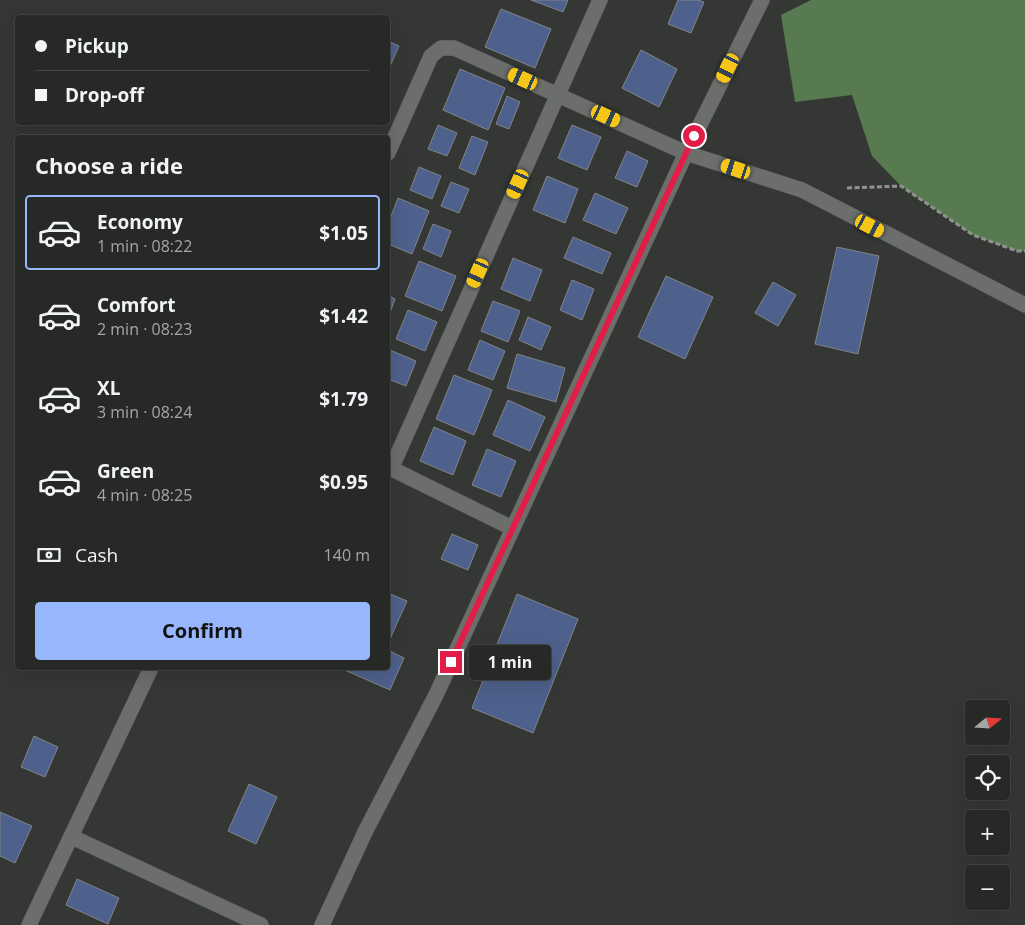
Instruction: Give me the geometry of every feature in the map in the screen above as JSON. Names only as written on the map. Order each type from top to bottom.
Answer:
[{"type":"street","points":[[390,466],[600,0]]},
{"type":"street","points":[[322,925],[366,830],[436,695],[686,153],[762,0]]},
{"type":"street","points":[[390,148],[431,56],[441,48],[454,48],[686,153],[802,190],[1025,305]]},
{"type":"street","points":[[390,468],[512,528]]},
{"type":"street","points":[[29,925],[150,670]]},
{"type":"street","points":[[72,837],[261,925]]},
{"type":"path","points":[[842,189],[901,186],[973,235],[1017,251],[1025,251]]},
{"type":"green space","points":[[811,0],[1025,0],[1025,251],[1017,251],[973,235],[901,186],[872,156],[852,95],[795,102],[781,15]]},
{"type":"building","points":[[531,0],[568,0],[563,12]]},
{"type":"building","points":[[678,0],[698,0],[704,2],[691,33],[668,24]]},
{"type":"building","points":[[501,9],[551,29],[535,68],[485,47]]},
{"type":"building","points":[[390,42],[399,46],[390,66]]},
{"type":"building","points":[[641,50],[677,69],[659,107],[622,88]]},
{"type":"building","points":[[460,69],[505,88],[488,130],[443,110]]},
{"type":"building","points":[[507,96],[520,102],[509,129],[496,124]]},
{"type":"building","points":[[438,125],[457,133],[447,156],[428,149]]},
{"type":"building","points":[[572,125],[601,137],[587,170],[558,158]]},
{"type":"building","points":[[472,136],[488,142],[475,175],[459,168]]},
{"type":"building","points":[[627,151],[648,161],[637,187],[615,178]]},
{"type":"building","points":[[419,167],[441,176],[432,199],[410,190]]},
{"type":"building","points":[[547,176],[578,189],[565,223],[533,210]]},
{"type":"building","points":[[451,182],[469,189],[459,213],[441,206]]},
{"type":"building","points":[[595,193],[628,208],[616,234],[583,220]]},
{"type":"building","points":[[398,198],[429,211],[412,254],[390,245],[390,219]]},
{"type":"building","points":[[433,224],[451,231],[441,257],[423,249]]},
{"type":"building","points":[[573,237],[611,253],[602,274],[564,258]]},
{"type":"building","points":[[837,247],[879,256],[858,354],[815,344]]},
{"type":"building","points":[[513,258],[542,270],[530,301],[501,289]]},
{"type":"building","points":[[419,261],[456,276],[442,311],[405,296]]},
{"type":"building","points":[[666,276],[713,297],[685,359],[638,337]]},
{"type":"building","points":[[572,280],[594,289],[582,320],[560,310]]},
{"type":"building","points":[[773,282],[796,295],[778,326],[755,313]]},
{"type":"building","points":[[390,296],[395,299],[390,313]]},
{"type":"building","points":[[493,301],[520,311],[508,342],[481,331]]},
{"type":"building","points":[[408,310],[437,322],[425,351],[396,339]]},
{"type":"building","points":[[528,317],[551,327],[541,350],[519,340]]},
{"type":"building","points":[[480,340],[505,351],[493,380],[468,370]]},
{"type":"building","points":[[390,350],[416,361],[406,386],[390,380]]},
{"type":"building","points":[[517,354],[565,368],[556,402],[507,388]]},
{"type":"building","points":[[454,375],[492,390],[474,435],[436,419]]},
{"type":"building","points":[[508,400],[545,417],[530,451],[493,435]]},
{"type":"building","points":[[434,427],[466,441],[453,475],[420,461]]},
{"type":"building","points":[[487,449],[516,461],[501,497],[472,485]]},
{"type":"building","points":[[452,534],[478,545],[468,570],[441,559]]},
{"type":"building","points":[[390,594],[407,601],[390,639]]},
{"type":"building","points":[[517,594],[578,619],[533,733],[472,708]]},
{"type":"building","points":[[390,651],[404,658],[390,690],[345,670],[390,670]]},
{"type":"building","points":[[34,736],[58,747],[45,777],[21,767]]},
{"type":"building","points":[[249,784],[277,797],[256,844],[228,831]]},
{"type":"building","points":[[0,812],[32,826],[15,863],[0,856]]},
{"type":"building","points":[[77,879],[119,898],[108,924],[66,905]]},
{"type":"route","points":[[451,662],[694,136]]}]
